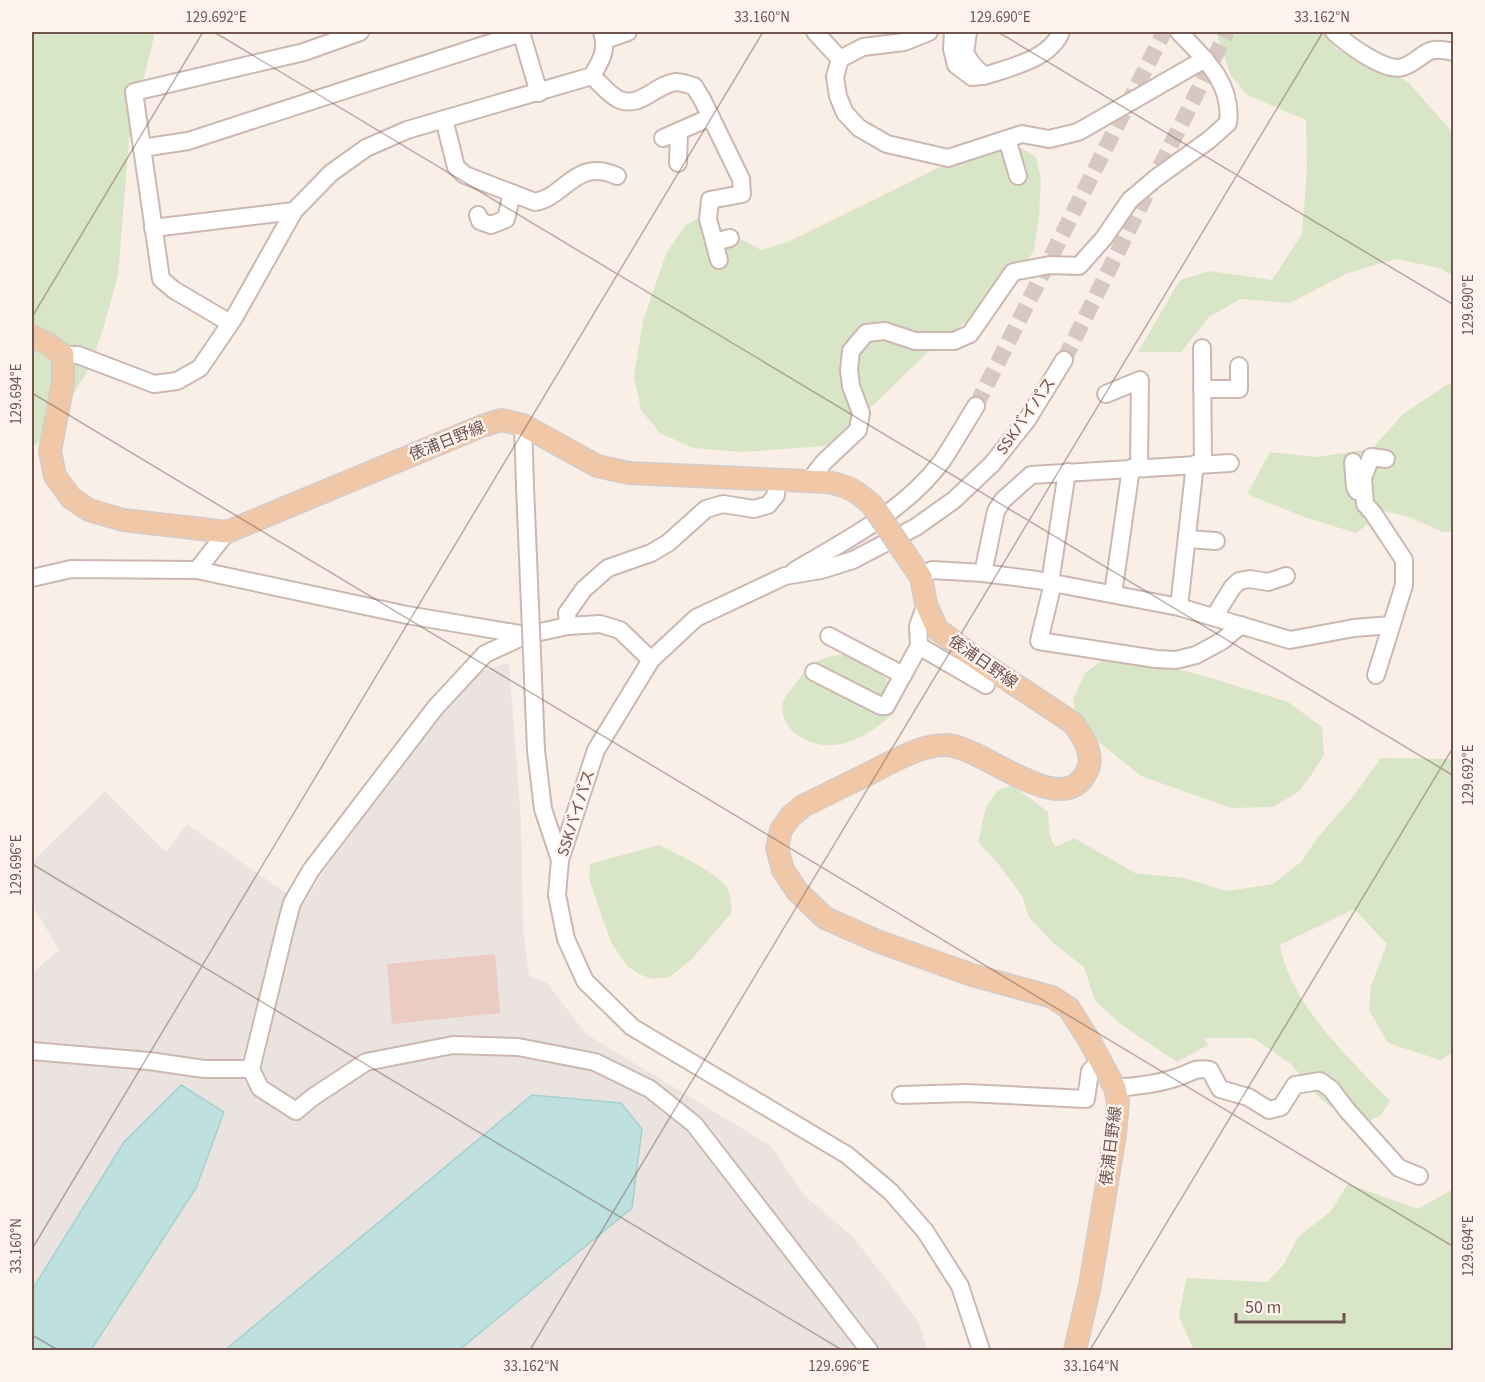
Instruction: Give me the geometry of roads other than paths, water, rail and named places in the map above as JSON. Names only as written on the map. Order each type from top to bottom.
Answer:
[{"type":"main road","points":[[32,336],[63,354]]},
{"type":"main road","name":"俵浦日野線","points":[[63,354],[63,383],[50,451],[55,477],[71,498],[89,510],[123,520],[227,532],[501,420],[523,425],[597,466],[629,474],[845,485],[855,490],[872,505],[916,571],[926,604],[937,629],[978,660],[1073,723],[1089,753],[1088,770],[1082,779],[1069,789],[1052,790],[1030,782],[962,748],[947,745],[928,747],[904,756],[803,806],[790,817],[781,830],[777,848],[783,870],[797,891],[825,918],[888,945],[972,975],[1052,997],[1069,1008],[1115,1088],[1118,1102],[1116,1135],[1090,1285],[1075,1350]]},
{"type":"street","points":[[230,323],[174,290],[161,279],[134,92],[303,52],[360,32]]},
{"type":"street","points":[[142,148],[188,141],[521,32],[539,93]]},
{"type":"street","points":[[63,354],[78,355],[154,384],[177,381],[200,368],[230,323],[294,211],[331,173],[366,148],[407,130],[592,76],[604,54],[603,36],[628,32]]},
{"type":"street","points":[[818,32],[840,59]]},
{"type":"street","points":[[929,32],[904,42],[863,47],[840,59],[835,77],[838,96],[845,113],[859,128],[887,144],[948,158],[1022,134],[1049,139],[1078,132],[1205,58]]},
{"type":"street","points":[[953,32],[952,49],[956,65],[972,77],[984,76],[1023,64],[1056,43],[1061,32]]},
{"type":"street","points":[[968,32],[965,52],[972,64],[984,76]]},
{"type":"street","points":[[809,482],[824,462],[858,430],[861,413],[851,386],[849,370],[851,351],[866,333],[885,331],[915,341],[938,342],[954,341],[970,334],[1013,272],[1050,265],[1079,266],[1104,238],[1130,200],[1228,123],[1230,108],[1224,86],[1205,58],[1179,32]]},
{"type":"street","points":[[1334,32],[1345,43],[1378,62],[1396,68],[1404,66],[1430,50],[1440,49],[1454,52]]},
{"type":"street","points":[[592,76],[618,99],[626,102],[635,102],[657,88],[677,82],[694,86],[741,179],[742,194],[710,200],[708,219],[722,240],[719,260]]},
{"type":"street","points":[[663,138],[711,117]]},
{"type":"street","points":[[444,119],[456,167],[465,175],[487,176],[512,194],[535,202],[545,201],[572,178],[595,171],[607,171],[617,176]]},
{"type":"street","points":[[678,163],[679,132]]},
{"type":"street","points":[[1007,139],[1018,176]]},
{"type":"street","points":[[478,214],[480,221],[491,225],[506,219],[512,194]]},
{"type":"street","points":[[153,228],[294,211]]},
{"type":"street","points":[[1179,607],[1199,464],[1202,348]]},
{"type":"street","name":"SSKバイパス","points":[[981,1350],[960,1286],[925,1231],[891,1192],[847,1155],[632,1027],[585,981],[566,939],[557,895],[560,860],[596,750],[651,660],[696,618],[785,576],[821,570],[853,560],[916,527],[954,500],[992,464],[1028,420],[1064,360]]},
{"type":"street","points":[[1202,389],[1239,389],[1239,366]]},
{"type":"street","points":[[1106,394],[1140,380],[1135,467],[1113,594]]},
{"type":"street","points":[[785,576],[856,534],[910,495],[941,462],[976,406]]},
{"type":"street","points":[[523,425],[536,750],[543,809],[560,860]]},
{"type":"street","points":[[1365,504],[1363,478],[1371,457],[1386,459]]},
{"type":"street","points":[[1353,462],[1355,487],[1404,560],[1404,585],[1376,675]]},
{"type":"street","points":[[983,573],[996,511],[1003,500],[1031,475],[1230,463]]},
{"type":"street","points":[[1067,472],[1051,583],[1039,641],[1176,660],[1196,655],[1222,641],[1241,625]]},
{"type":"street","points":[[568,626],[567,613],[584,589],[608,568],[651,553],[668,543],[705,509],[723,504],[754,509],[768,505],[776,495],[777,481]]},
{"type":"street","points":[[197,570],[227,532]]},
{"type":"street","points":[[1187,539],[1216,541]]},
{"type":"street","points":[[32,579],[71,569],[197,570],[407,615],[526,635]]},
{"type":"street","points":[[916,571],[983,573],[1113,594],[1179,607],[1290,640],[1354,628],[1391,625]]},
{"type":"street","points":[[1214,617],[1239,581],[1250,579],[1268,582],[1286,576]]},
{"type":"street","points":[[814,672],[881,706],[886,706],[919,646],[918,626],[926,604]]},
{"type":"street","points":[[651,660],[620,630],[600,624],[568,626],[526,635],[485,654],[435,708],[311,870],[292,903],[251,1069],[260,1088],[296,1111],[366,1062],[453,1045],[518,1047],[595,1062],[650,1089],[694,1124],[869,1350]]},
{"type":"street","points":[[829,636],[903,675]]},
{"type":"street","points":[[919,646],[986,685]]},
{"type":"street","points":[[32,1051],[149,1060],[204,1069],[251,1069]]},
{"type":"street","points":[[901,1095],[966,1094],[1086,1100],[1090,1071],[1100,1061]]},
{"type":"street","points":[[1115,1088],[1178,1077],[1199,1068],[1210,1070],[1220,1089],[1248,1097],[1269,1110],[1281,1107],[1295,1084],[1320,1081],[1330,1089],[1399,1168],[1419,1176]]},
{"type":"water","points":[[181,1085],[224,1112],[196,1188],[91,1350],[32,1350],[32,1290],[124,1142]]},
{"type":"water","points":[[532,1095],[621,1103],[642,1129],[632,1208],[459,1350],[225,1350]]},
{"type":"tunnel","points":[[976,406],[1164,32]]},
{"type":"tunnel","points":[[1064,360],[1227,32]]}]
